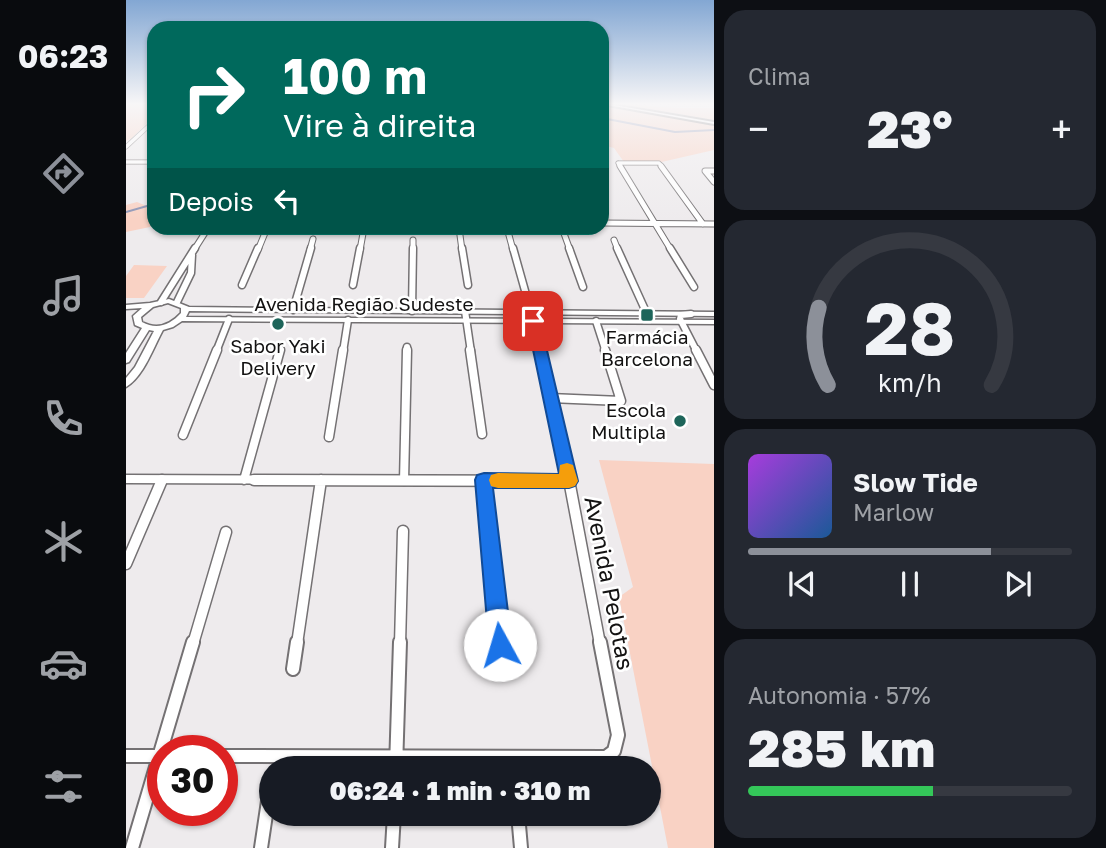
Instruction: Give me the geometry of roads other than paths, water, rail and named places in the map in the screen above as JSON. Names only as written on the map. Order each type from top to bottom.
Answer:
[{"type":"street","points":[[126,162],[147,162]]},
{"type":"street","points":[[694,287],[618,163],[659,163],[703,223]]},
{"type":"street","points":[[714,171],[705,171],[714,182]]},
{"type":"street","points":[[609,221],[714,224]]},
{"type":"street","points":[[161,302],[173,278],[192,256],[204,235]]},
{"type":"street","points":[[242,285],[264,235]]},
{"type":"street","points":[[353,285],[363,235]]},
{"type":"street","points":[[459,235],[468,285]]},
{"type":"street","name":"Avenida Pelotas","points":[[509,235],[532,316],[569,481],[618,735],[617,745],[608,756]]},
{"type":"street","points":[[565,235],[583,286]]},
{"type":"street","points":[[293,310],[313,239]]},
{"type":"street","points":[[412,311],[413,240]]},
{"type":"street","points":[[614,240],[647,314]]},
{"type":"street","points":[[177,302],[191,273],[192,256]]},
{"type":"street","points":[[126,309],[161,302],[177,302],[186,309],[181,318],[160,328],[145,328],[138,323],[138,315]]},
{"type":"street","points":[[138,315],[150,305]]},
{"type":"street","points":[[126,309],[138,315]]},
{"type":"street","name":"Avenida Região Sudeste","points":[[186,309],[412,311],[466,316]]},
{"type":"street","points":[[624,321],[631,319],[632,313]]},
{"type":"street","name":"Avenida Região Sudeste","points":[[181,318],[348,320],[632,313],[714,314]]},
{"type":"street","points":[[692,314],[681,315],[682,322],[714,385]]},
{"type":"street","points":[[466,316],[482,434]]},
{"type":"street","name":"Avenida Região Sudeste","points":[[532,316],[596,321],[714,322]]},
{"type":"street","points":[[183,435],[229,319]]},
{"type":"street","points":[[329,437],[348,320]]},
{"type":"street","points":[[550,398],[621,401],[596,321]]},
{"type":"street","points":[[126,360],[145,328]]},
{"type":"street","points":[[126,384],[138,369],[160,328]]},
{"type":"street","points":[[404,481],[407,347]]},
{"type":"street","points":[[244,480],[280,349]]},
{"type":"street","points":[[704,366],[714,367]]},
{"type":"street","points":[[126,564],[162,479]]},
{"type":"street","points":[[126,480],[569,481]]},
{"type":"street","points":[[293,669],[321,480]]},
{"type":"street","points":[[484,480],[503,673]]},
{"type":"street","points":[[166,735],[226,531]]},
{"type":"street","points":[[396,756],[403,531]]},
{"type":"street","points":[[126,756],[147,756]]},
{"type":"street","points":[[238,758],[259,760]]},
{"type":"street","points":[[132,848],[147,799]]},
{"type":"street","points":[[261,848],[264,826]]},
{"type":"street","points":[[393,848],[394,826]]},
{"type":"street","points":[[519,826],[522,848]]},
{"type":"waterway","points":[[126,212],[147,206]]},
{"type":"place","name":"Farmácia Barcelona","points":[[647,315]]},
{"type":"place","name":"Sabor Yaki Delivery","points":[[278,324]]},
{"type":"place","name":"Escola Multipla","points":[[680,421]]}]
